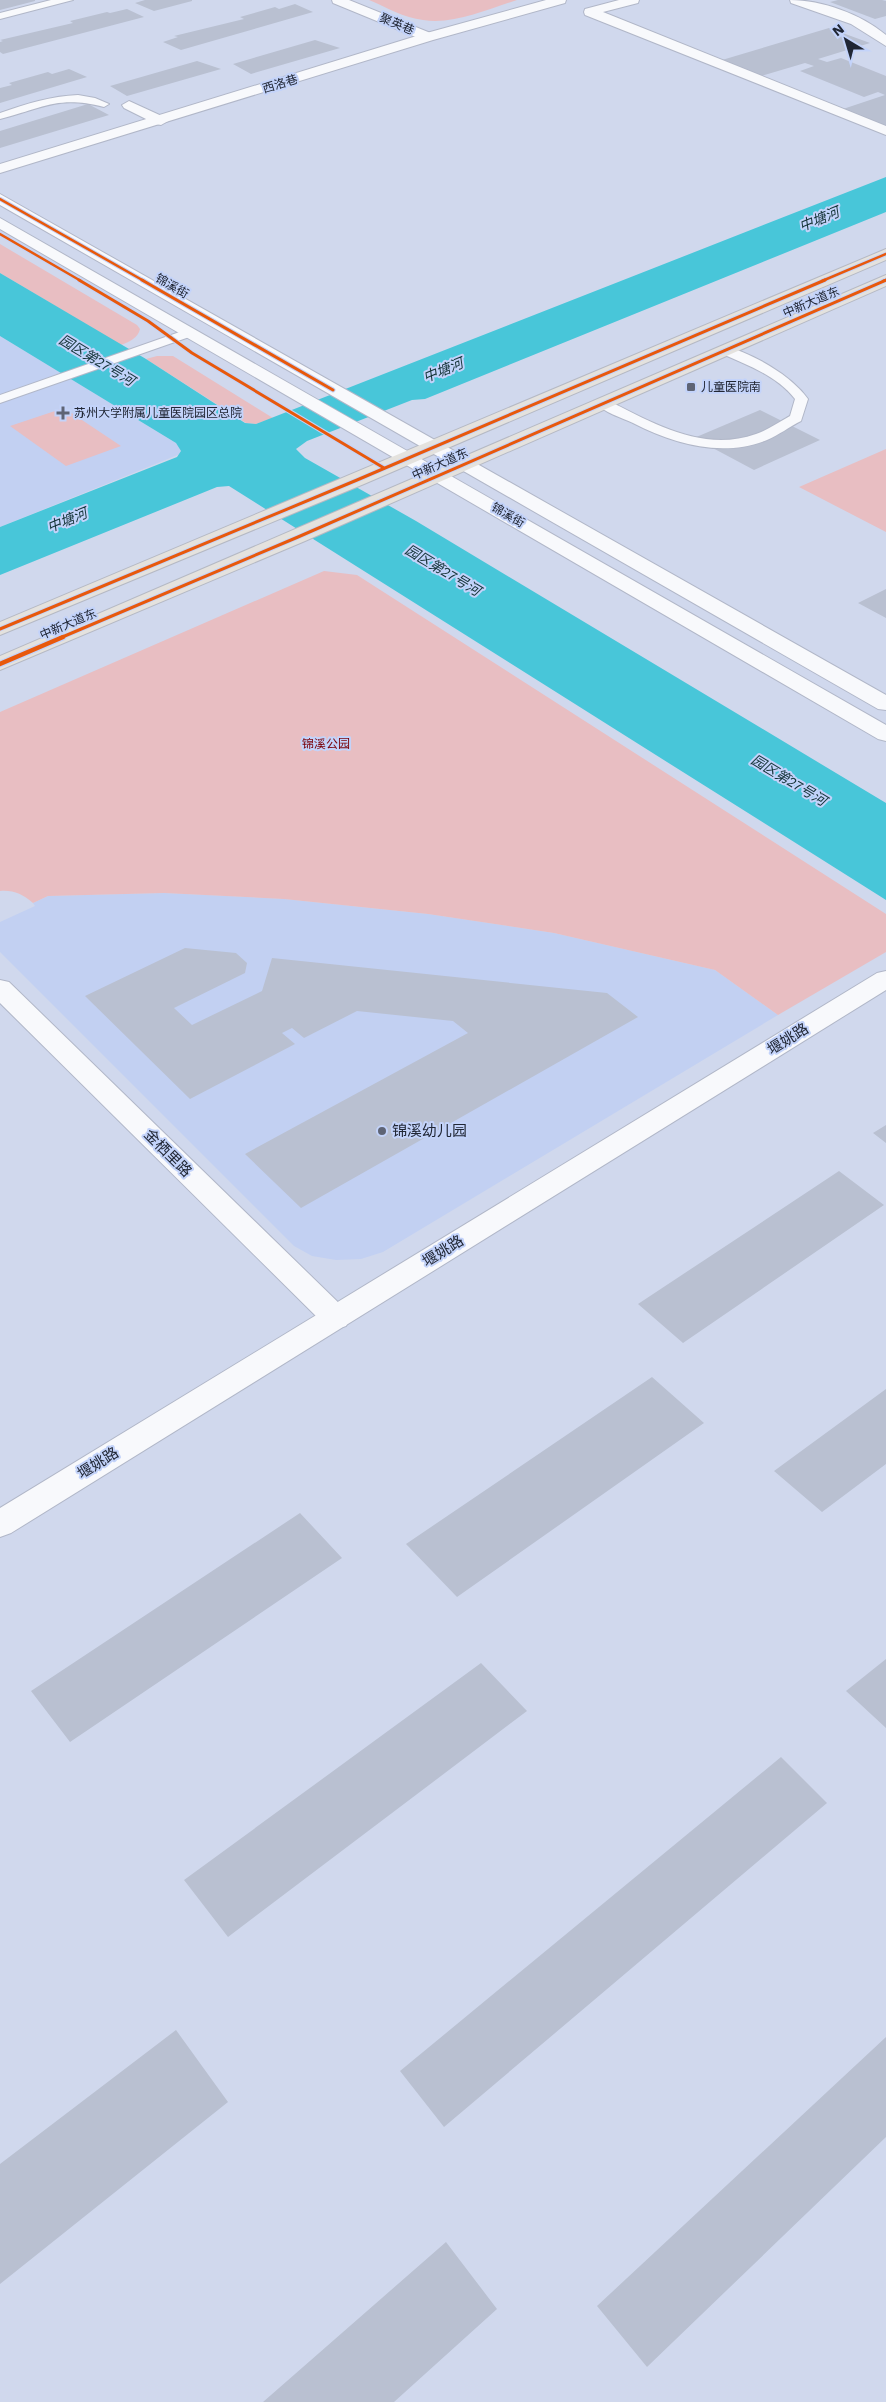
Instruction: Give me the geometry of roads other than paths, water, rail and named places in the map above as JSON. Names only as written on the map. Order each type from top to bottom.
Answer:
[{"type":"main road","name":"中新大道东","points":[[0,629],[409,458],[886,254]]},
{"type":"main road","name":"中新大道东","points":[[0,664],[298,537],[886,280]]},
{"type":"street","name":"聚英巷","points":[[338,0],[428,37]]},
{"type":"street","name":"西洛巷","points":[[0,169],[162,121],[428,37],[560,0]]},
{"type":"street","points":[[633,0],[590,12],[886,131]]},
{"type":"street","points":[[796,0],[863,25],[883,35]]},
{"type":"street","points":[[129,105],[162,121]]},
{"type":"street","name":"锦溪街","points":[[0,199],[886,704]]},
{"type":"street","name":"锦溪街","points":[[0,222],[886,734]]},
{"type":"street","name":"堰姚路","points":[[0,1524],[886,979]]},
{"type":"street","name":"金栖里路","points":[[0,988],[336,1318]]},
{"type":"lane","points":[[0,16],[44,4],[68,0]]},
{"type":"lane","points":[[0,116],[64,98],[84,98],[104,104]]},
{"type":"lane","points":[[0,399],[192,332]]},
{"type":"lane","points":[[602,403],[677,440],[717,447],[760,438],[796,418],[802,399],[793,387],[773,374],[724,350]]},
{"type":"water","points":[[886,177],[886,212],[425,399],[412,400],[307,441],[296,449],[305,458],[416,521],[886,803],[886,900],[229,486],[217,487],[0,575],[0,527],[177,457],[181,451],[176,443],[0,336],[0,273],[146,359],[245,423],[256,424]]},
{"type":"place","name":"儿童医院南","points":[[691,387]]},
{"type":"place","name":"苏州大学附属儿童医院园区总院","points":[[63,413]]},
{"type":"place","name":"锦溪幼儿园","points":[[382,1131]]},
{"type":"water label","name":"中塘河","points":[[819,219]]},
{"type":"water label","name":"园区第27号河","points":[[97,360]]},
{"type":"water label","name":"中塘河","points":[[443,370]]},
{"type":"water label","name":"中塘河","points":[[67,520]]},
{"type":"water label","name":"园区第27号河","points":[[443,570]]},
{"type":"water label","name":"园区第27号河","points":[[789,780]]},
{"type":"park label","name":"锦溪公园","points":[[326,744]]}]
